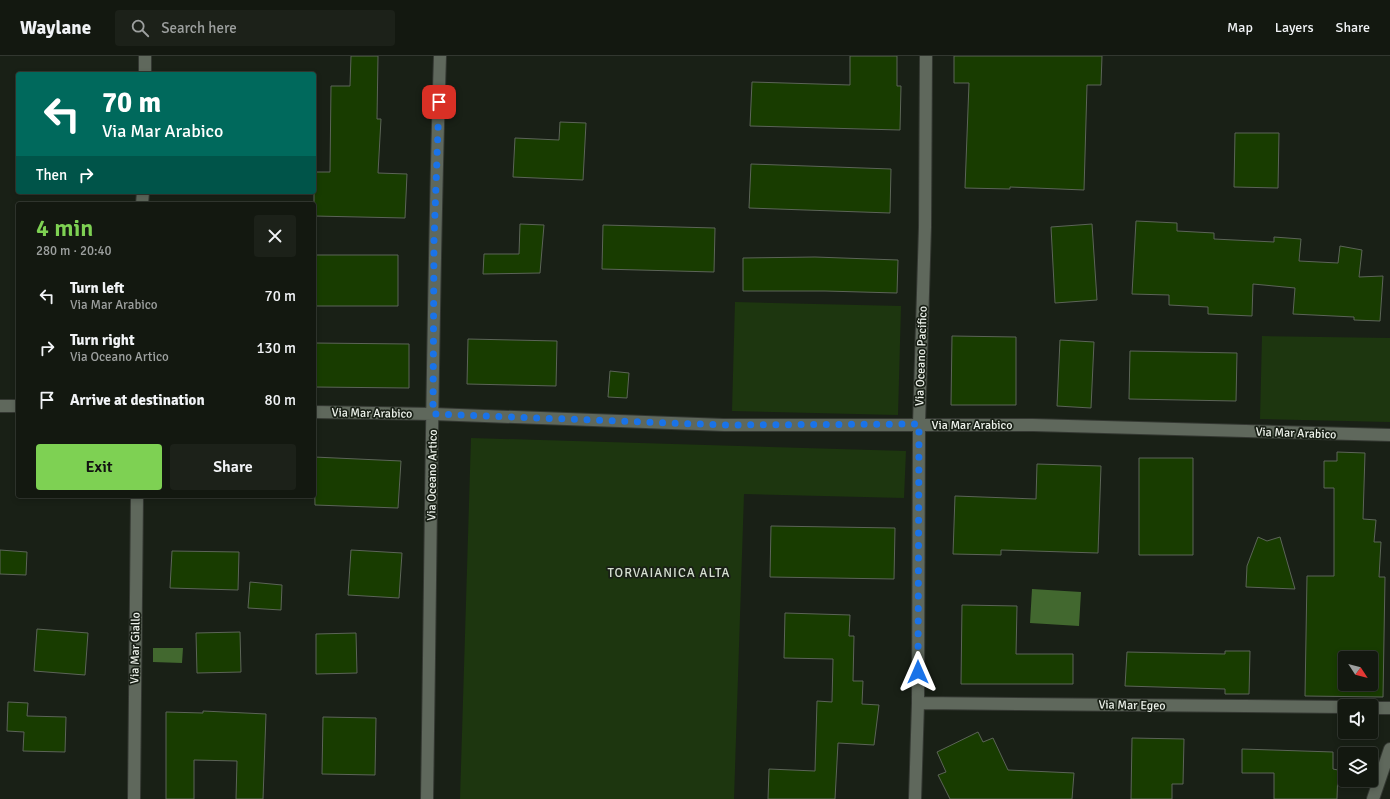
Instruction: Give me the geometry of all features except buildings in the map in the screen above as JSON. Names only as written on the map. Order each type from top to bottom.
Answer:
[{"type":"street","points":[[145,56],[145,72]]},
{"type":"street","name":"Via Oceano Artico","points":[[427,799],[434,240],[440,56]]},
{"type":"street","name":"Via Oceano Pacifico","points":[[916,799],[918,703],[919,424],[925,227],[926,56]]},
{"type":"street","points":[[0,406],[16,406]]},
{"type":"street","name":"Via Mar Arabico","points":[[316,412],[433,414],[724,425],[1033,425],[1390,435]]},
{"type":"street","name":"Via Mar Giallo","points":[[134,799],[137,498]]},
{"type":"street","name":"Via Mar Egeo","points":[[918,703],[1338,708]]},
{"type":"street","points":[[1378,708],[1390,708]]},
{"type":"street","points":[[1373,799],[1390,749]]},
{"type":"shaded area","points":[[735,302],[901,306],[898,415],[732,411]]},
{"type":"shaded area","points":[[1262,336],[1390,338],[1390,422],[1260,419]]},
{"type":"shaded area","points":[[471,438],[906,451],[904,498],[744,494],[734,799],[460,799]]},
{"type":"shaded area","points":[[1032,589],[1081,592],[1079,626],[1030,623]]},
{"type":"shaded area","points":[[153,648],[183,648],[182,663],[153,662]]},
{"type":"district","name":"TORVAIANICA ALTA","points":[[669,572]]},
{"type":"route","points":[[439,102],[434,240],[433,414],[724,425],[919,424],[918,672]]}]
